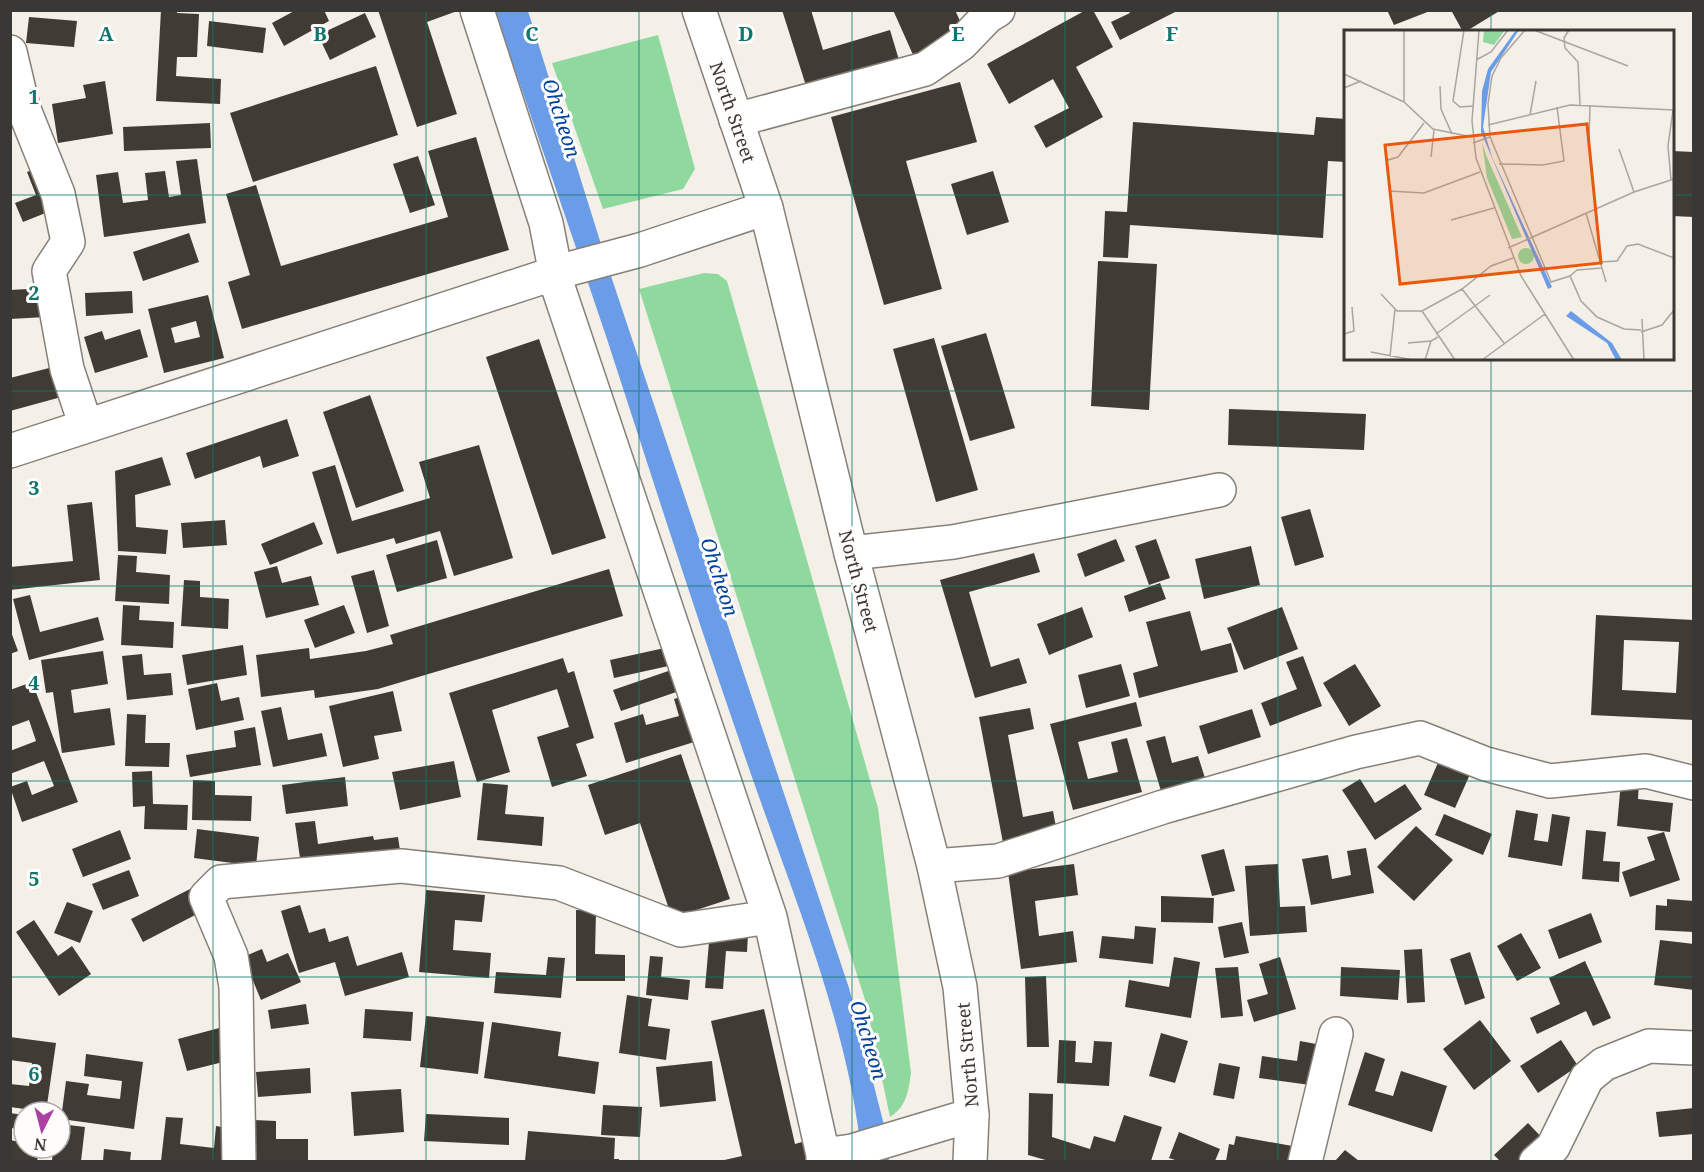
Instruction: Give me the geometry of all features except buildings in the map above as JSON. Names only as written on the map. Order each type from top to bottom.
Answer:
[{"type":"street","points":[[477,10],[770,917],[833,1156],[972,1115]]},
{"type":"street","name":"North Street","points":[[699,10],[766,208],[852,553],[934,866],[960,987],[972,1115],[970,1161]]},
{"type":"street","points":[[736,120],[925,69],[961,44],[988,16],[998,10]]},
{"type":"street","points":[[10,52],[23,107],[58,194],[68,242],[48,271],[67,369],[86,426]]},
{"type":"street","points":[[10,451],[560,272],[640,250],[766,208]]},
{"type":"street","points":[[852,553],[953,542],[1219,490]]},
{"type":"street","points":[[934,866],[998,861],[1163,807],[1356,752],[1420,738],[1486,764],[1550,781],[1646,771],[1694,783]]},
{"type":"street","points":[[239,1161],[236,987],[231,956],[206,897],[221,882],[401,866],[559,883],[681,930],[770,917]]},
{"type":"street","points":[[1305,1161],[1336,1034]]},
{"type":"street","points":[[1536,1161],[1553,1147],[1587,1078],[1604,1064],[1649,1046],[1694,1048]]},
{"type":"green space","points":[[658,35],[695,169],[683,189],[603,209],[552,63]]},
{"type":"green space","points":[[704,273],[718,274],[727,281],[878,808],[911,1073],[908,1092],[903,1103],[890,1117],[866,1003],[639,289]]},
{"type":"water","points":[[495,11],[528,11],[611,276],[849,988],[884,1125],[889,1161],[862,1161],[845,1058],[815,955],[726,702],[607,339]]},
{"type":"water label","name":"Ohcheon","points":[[562,118]]},
{"type":"water label","name":"Ohcheon","points":[[720,577]]},
{"type":"water label","name":"Ohcheon","points":[[869,1040]]}]
